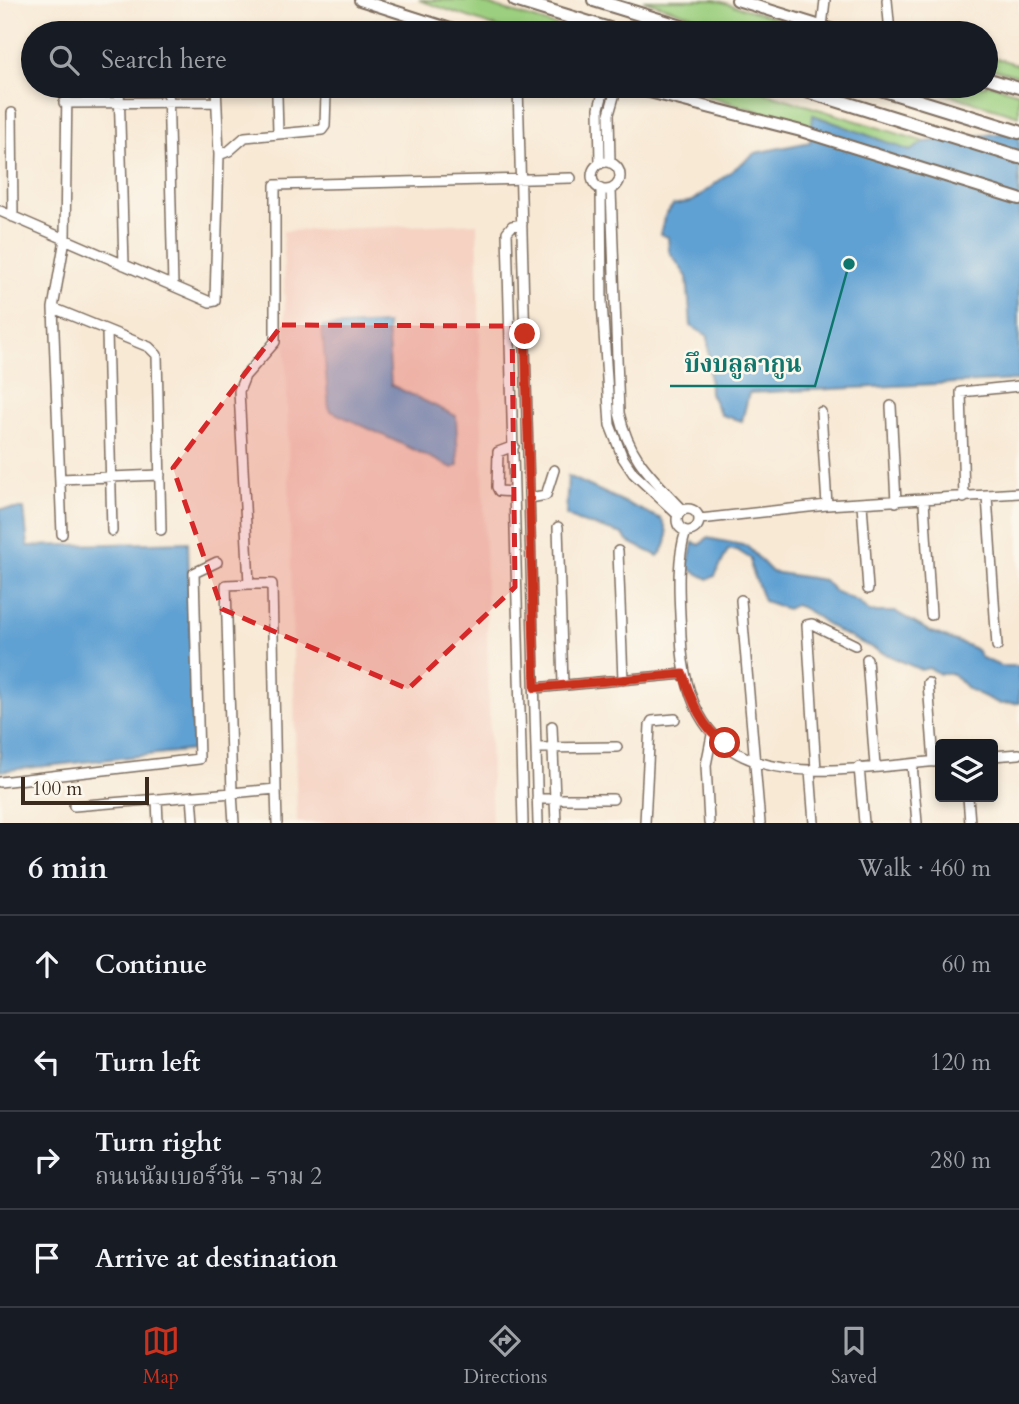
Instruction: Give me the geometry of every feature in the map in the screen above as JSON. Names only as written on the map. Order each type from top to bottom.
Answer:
[{"type":"highway","points":[[515,0],[583,21]]},
{"type":"highway","points":[[594,0],[662,21]]},
{"type":"highway","points":[[830,98],[1019,157]]},
{"type":"highway","points":[[911,98],[1019,132]]},
{"type":"main road","points":[[360,0],[426,21]]},
{"type":"main road","points":[[737,0],[803,21]]},
{"type":"main road","points":[[998,82],[1019,88]]},
{"type":"main road","points":[[673,98],[801,131],[1019,199]]},
{"type":"street","points":[[823,21],[825,0]]},
{"type":"street","points":[[887,0],[889,21]]},
{"type":"street","points":[[62,534],[54,308],[65,239],[65,98]]},
{"type":"street","points":[[120,98],[124,265]]},
{"type":"street","points":[[168,98],[173,286]]},
{"type":"street","points":[[0,211],[211,302],[217,297],[219,155],[216,98]]},
{"type":"street","points":[[277,98],[278,133]]},
{"type":"street","points":[[219,155],[229,151],[245,137],[324,129],[326,98]]},
{"type":"street","points":[[518,98],[538,823]]},
{"type":"street","points":[[602,98],[599,108],[605,164]]},
{"type":"street","points":[[614,98],[609,114],[605,164],[592,176],[601,189],[602,302],[610,425],[616,444],[633,473],[681,512]]},
{"type":"street","points":[[64,103],[216,102]]},
{"type":"street","points":[[12,113],[13,217]]},
{"type":"street","points":[[601,189],[611,190],[618,184],[620,176],[617,168],[605,164]]},
{"type":"street","points":[[249,584],[240,391],[245,376],[275,342],[275,185],[571,178]]},
{"type":"street","points":[[611,190],[619,414],[627,441],[637,461],[681,512]]},
{"type":"street","points":[[522,224],[512,226],[507,232],[523,823]]},
{"type":"street","points":[[54,308],[149,347],[157,355],[162,530]]},
{"type":"street","points":[[107,332],[112,531]]},
{"type":"street","points":[[510,335],[525,334]]},
{"type":"street","points":[[964,498],[961,392],[1019,386]]},
{"type":"street","points":[[891,406],[896,502]]},
{"type":"street","points":[[821,412],[827,505]]},
{"type":"street","points":[[514,492],[499,491],[497,487],[498,452],[528,438]]},
{"type":"street","points":[[530,498],[547,495],[554,470]]},
{"type":"street","points":[[60,479],[160,475]]},
{"type":"street","points":[[700,519],[827,505],[1019,493]]},
{"type":"street","points":[[988,496],[997,646]]},
{"type":"street","points":[[924,501],[932,615]]},
{"type":"street","points":[[862,504],[868,589]]},
{"type":"street","points":[[681,512],[692,509],[700,519]]},
{"type":"street","points":[[681,512],[677,523],[686,531]]},
{"type":"street","points":[[686,531],[697,527],[700,519]]},
{"type":"street","points":[[558,527],[563,685]]},
{"type":"street","points":[[686,531],[680,570],[683,674],[689,694],[712,735],[757,764],[813,770],[935,761]]},
{"type":"street","points":[[618,551],[623,680]]},
{"type":"street","points":[[0,782],[199,760],[194,573],[216,562]]},
{"type":"street","points":[[234,823],[226,585],[272,584],[277,823]]},
{"type":"street","points":[[741,600],[760,823]]},
{"type":"street","points":[[517,611],[533,610]]},
{"type":"street","points":[[814,823],[807,625],[811,624],[855,645]]},
{"type":"street","points":[[867,659],[875,766]]},
{"type":"street","points":[[535,688],[683,674]]},
{"type":"street","points":[[928,683],[935,744]]},
{"type":"street","points":[[645,823],[650,725],[652,721],[675,719]]},
{"type":"street","points":[[520,725],[536,725]]},
{"type":"street","points":[[552,726],[556,823]]},
{"type":"street","points":[[709,823],[706,765],[712,735]]},
{"type":"street","points":[[536,748],[617,747]]},
{"type":"street","points":[[998,756],[1019,754]]},
{"type":"street","points":[[912,764],[918,823]]},
{"type":"street","points":[[859,768],[864,823]]},
{"type":"street","points":[[74,806],[276,789]]},
{"type":"street","points":[[192,796],[194,823]]},
{"type":"street","points":[[157,799],[159,823]]},
{"type":"street","points":[[537,799],[613,799]]},
{"type":"street","points":[[968,802],[970,823]]},
{"type":"highlighted area","points":[[282,325],[512,326],[515,587],[408,689],[222,609],[173,468]]},
{"type":"shaded area","points":[[477,223],[492,823],[297,823],[283,231]]},
{"type":"green space","points":[[419,0],[473,0],[541,21],[479,21]]},
{"type":"green space","points":[[643,0],[715,0],[786,21],[709,21]]},
{"type":"green space","points":[[998,59],[1019,65],[1019,76],[998,70]]},
{"type":"green space","points":[[998,87],[1019,93],[1019,116],[960,98],[998,98]]},
{"type":"green space","points":[[714,98],[783,98],[925,142],[910,151],[814,115],[812,127]]},
{"type":"water","points":[[813,115],[910,151],[925,142],[1019,131],[1019,380],[749,393],[742,421],[721,415],[710,393],[708,336],[691,326],[687,277],[669,251],[668,237],[660,234],[665,216],[673,205],[693,201],[755,153],[810,142]]},
{"type":"water","points":[[387,324],[391,385],[456,416],[458,465],[453,468],[329,410],[322,327]]},
{"type":"water","points":[[568,476],[661,519],[667,533],[662,552],[658,556],[627,541],[623,534],[566,515]]},
{"type":"water","points":[[0,509],[24,509],[28,546],[188,542],[193,750],[0,771]]},
{"type":"water","points":[[707,538],[747,546],[772,572],[824,580],[834,591],[859,602],[869,612],[896,612],[929,631],[969,646],[978,651],[980,657],[1000,666],[1019,666],[1019,703],[1000,704],[968,689],[953,674],[940,674],[929,668],[921,670],[841,633],[801,607],[795,605],[787,609],[764,601],[751,567],[751,559],[737,550],[728,550],[715,576],[708,579],[687,568],[693,542],[700,545]]},
{"type":"place","name":"บึงบลูลากูน","points":[[849,264]]},
{"type":"route","points":[[525,334],[535,688],[683,674],[689,694],[712,735],[725,743]]}]
